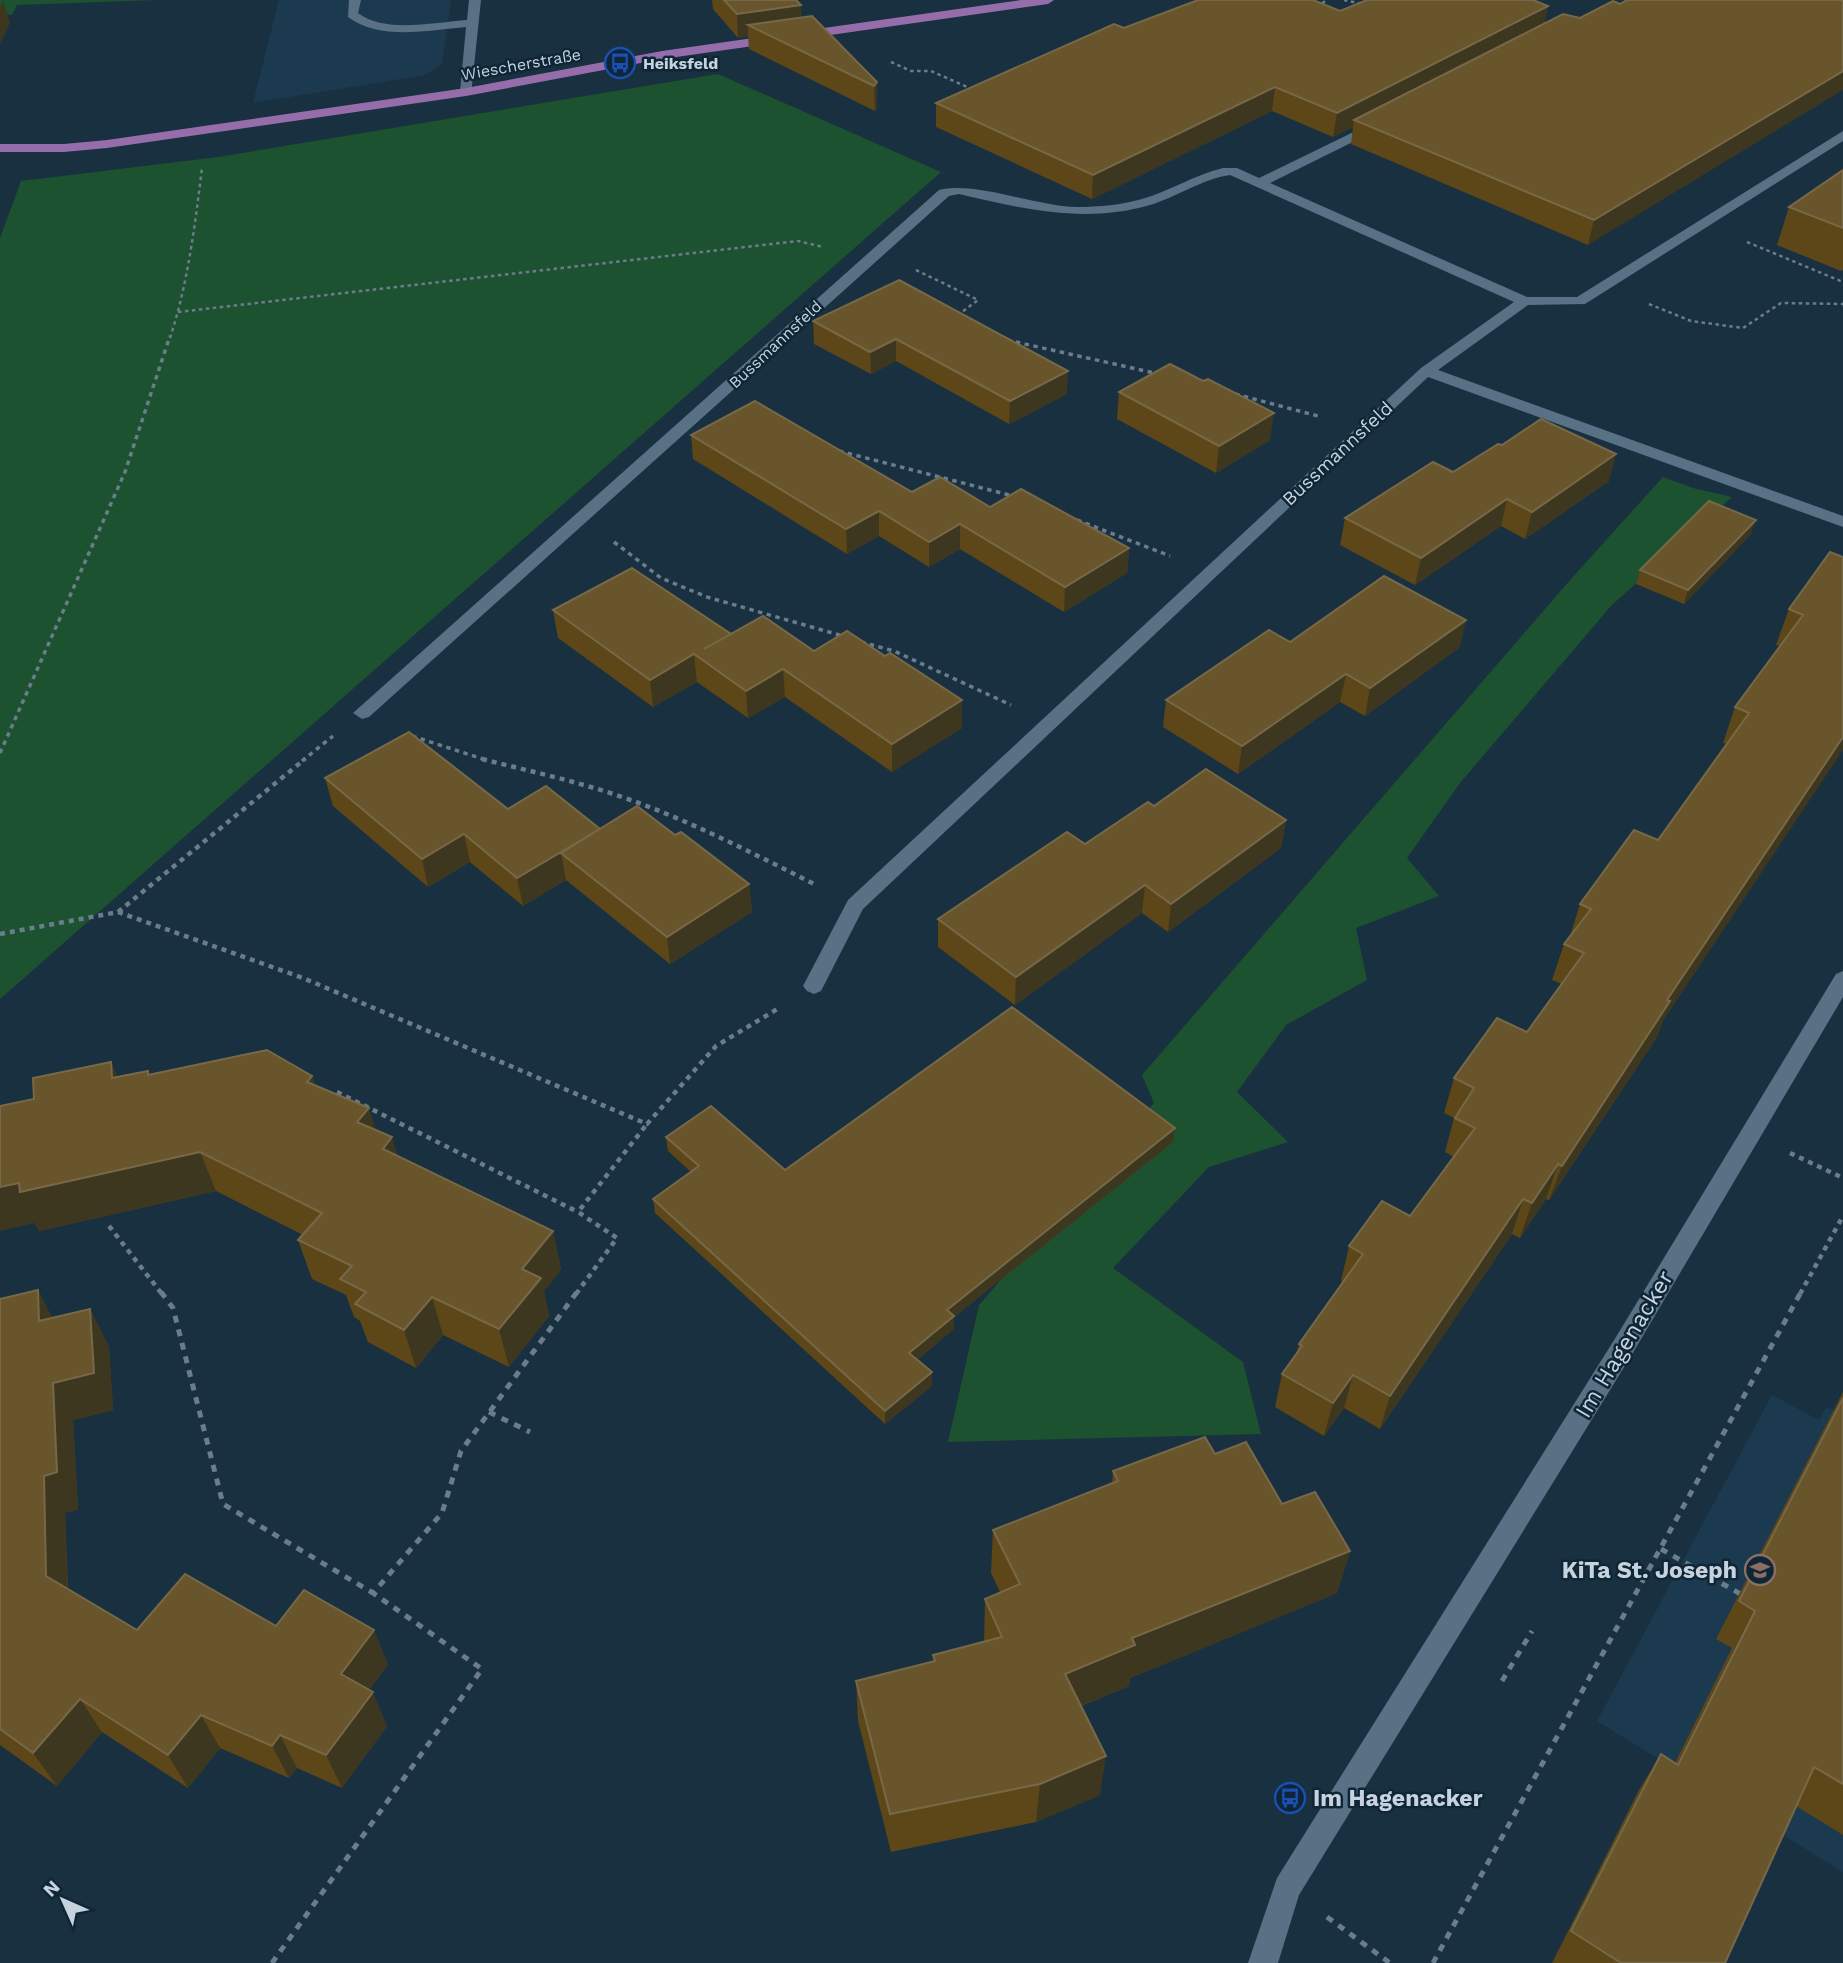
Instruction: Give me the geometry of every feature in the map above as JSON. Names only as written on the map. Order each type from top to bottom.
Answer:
[{"type":"main road","name":"Wiescherstraße","points":[[0,148],[64,148],[209,129],[467,92],[662,55],[1048,0]]},
{"type":"street","points":[[355,0],[352,14],[356,20],[372,26],[473,23]]},
{"type":"street","points":[[467,92],[475,0]]},
{"type":"street","points":[[1259,183],[1391,118]]},
{"type":"street","name":"Bussmannsfeld","points":[[362,713],[760,359],[872,254],[944,193],[959,190],[1052,212],[1098,211],[1143,202],[1189,186],[1217,172],[1232,172],[1525,301],[1580,302],[1843,135]]},
{"type":"street","name":"Bussmannsfeld","points":[[814,986],[855,905],[1426,371],[1525,301]]},
{"type":"street","points":[[1426,371],[1843,523]]},
{"type":"street","name":"Im Hagenacker","points":[[1263,1963],[1287,1888],[1625,1344],[1843,979]]},
{"type":"path","points":[[1321,3],[1328,0]]},
{"type":"path","points":[[1344,0],[1366,5]]},
{"type":"path","points":[[888,61],[911,71],[931,71],[978,92]]},
{"type":"path","points":[[0,753],[125,472],[178,312],[194,234],[209,129]]},
{"type":"path","points":[[1700,224],[1843,282]]},
{"type":"path","points":[[178,312],[798,241],[872,254],[978,300],[952,320]]},
{"type":"path","points":[[1606,285],[1691,321],[1743,328],[1781,303],[1843,304]]},
{"type":"path","points":[[997,338],[1169,376]]},
{"type":"path","points":[[1234,394],[1363,428]]},
{"type":"path","points":[[828,448],[1023,500]]},
{"type":"path","points":[[582,517],[661,578],[707,597],[894,651],[1049,723]]},
{"type":"path","points":[[1073,519],[1210,571]]},
{"type":"path","points":[[0,934],[118,912],[362,713],[429,741],[489,761],[593,787],[661,811],[855,905]]},
{"type":"path","points":[[118,912],[303,978],[647,1124]]},
{"type":"path","points":[[579,1212],[647,1124],[716,1046],[814,986]]},
{"type":"path","points":[[337,1092],[579,1212],[617,1238],[461,1451],[442,1513],[373,1593]]},
{"type":"path","points":[[1752,1135],[1843,1178]]},
{"type":"path","points":[[1433,1963],[1843,1216]]},
{"type":"path","points":[[109,1226],[173,1308],[223,1504],[373,1593],[482,1669],[272,1963]]},
{"type":"path","points":[[489,1412],[530,1432]]},
{"type":"path","points":[[1661,1549],[1751,1600]]},
{"type":"path","points":[[1502,1681],[1532,1630]]},
{"type":"path","points":[[1287,1888],[1390,1963]]},
{"type":"shaded area","points":[[279,0],[451,0],[442,64],[425,75],[253,103]]},
{"type":"shaded area","name":"KiTa St. Joseph","points":[[1772,1395],[1819,1420],[1827,1407],[1843,1415],[1843,1872],[1597,1721]]},
{"type":"green space","points":[[0,0],[157,0],[17,5],[12,15],[0,14]]},
{"type":"green space","points":[[718,74],[941,172],[0,999],[0,238],[21,181],[218,157]]},
{"type":"green space","points":[[1663,477],[1693,488],[1732,497],[1611,606],[1460,783],[1407,858],[1439,896],[1356,928],[1367,980],[1286,1025],[1237,1092],[1288,1142],[1209,1167],[1113,1268],[1243,1362],[1261,1434],[948,1442],[979,1305],[1154,1103],[1142,1075],[1570,580]]},
{"type":"building","points":[[724,0],[796,0],[801,5],[737,14]]},
{"type":"building","points":[[1198,0],[1313,0],[1340,11],[1367,0],[1533,0],[1548,6],[1337,113],[1275,87],[1093,175],[936,103],[1114,24],[1124,28]]},
{"type":"building","points":[[1627,0],[1843,0],[1843,71],[1594,220],[1354,120],[1563,14],[1580,18],[1613,1],[1620,4]]},
{"type":"building","points":[[812,16],[877,82],[874,86],[748,25]]},
{"type":"building","points":[[1843,170],[1843,228],[1789,207]]},
{"type":"building","points":[[899,280],[1068,371],[1010,401],[896,339],[870,352],[813,321]]},
{"type":"building","points":[[1170,364],[1203,381],[1208,379],[1274,413],[1219,446],[1119,392]]},
{"type":"building","points":[[755,401],[912,492],[940,477],[990,507],[1021,489],[1129,548],[1065,587],[960,524],[929,542],[879,511],[846,529],[691,435]]},
{"type":"building","points":[[1541,419],[1616,454],[1532,512],[1507,499],[1421,558],[1345,518],[1433,462],[1453,472],[1498,444],[1502,445]]},
{"type":"building","points":[[1709,501],[1756,520],[1688,590],[1640,570]]},
{"type":"building","points":[[1830,552],[1843,557],[1843,737],[1667,1000],[1670,1001],[1562,1166],[1558,1164],[1532,1203],[1523,1199],[1390,1396],[1353,1375],[1333,1403],[1282,1374],[1302,1346],[1299,1344],[1363,1254],[1349,1246],[1382,1201],[1410,1216],[1475,1128],[1455,1118],[1474,1088],[1454,1078],[1497,1018],[1527,1032],[1584,953],[1564,944],[1591,909],[1580,904],[1634,830],[1658,840],[1749,713],[1735,707],[1803,615],[1789,609]]},
{"type":"building","points":[[632,568],[731,634],[763,616],[814,651],[847,631],[885,656],[890,653],[962,700],[892,744],[783,669],[746,691],[694,654],[650,680],[553,610]]},
{"type":"building","points":[[1384,576],[1466,620],[1370,688],[1346,674],[1242,746],[1166,700],[1269,630],[1290,642]]},
{"type":"building","points":[[409,732],[508,809],[546,786],[600,829],[517,878],[464,834],[422,859],[325,778]]},
{"type":"building","points":[[1206,769],[1286,820],[1171,904],[1145,885],[1016,977],[938,919],[1067,832],[1085,844],[1148,802],[1154,806]]},
{"type":"building","points":[[637,806],[675,835],[681,832],[749,884],[667,937],[561,853]]},
{"type":"building","points":[[1012,1007],[1175,1128],[947,1310],[954,1316],[909,1353],[932,1372],[885,1411],[653,1199],[699,1166],[666,1137],[711,1106],[785,1170]]},
{"type":"building","points":[[267,1050],[312,1076],[307,1082],[369,1108],[357,1122],[392,1137],[383,1149],[553,1231],[522,1269],[541,1278],[499,1329],[432,1297],[404,1330],[355,1304],[366,1292],[340,1279],[352,1266],[298,1240],[322,1213],[200,1152],[20,1192],[19,1183],[0,1187],[0,1106],[34,1099],[33,1078],[111,1062],[112,1078],[148,1071],[148,1075]]},
{"type":"building","points":[[38,1290],[39,1321],[90,1309],[94,1373],[53,1383],[57,1472],[44,1476],[46,1576],[137,1630],[185,1574],[276,1626],[304,1590],[374,1630],[341,1674],[373,1692],[326,1755],[280,1735],[272,1746],[201,1715],[168,1755],[80,1699],[33,1753],[0,1729],[0,1299]]},
{"type":"building","points":[[1843,1398],[1843,1784],[1814,1767],[1725,1963],[1621,1963],[1571,1931],[1661,1754],[1678,1765],[1755,1611],[1739,1601]]},
{"type":"building","points":[[1205,1437],[1215,1454],[1246,1442],[1282,1504],[1315,1492],[1350,1551],[1132,1638],[1135,1645],[1065,1674],[1106,1756],[1040,1784],[890,1814],[856,1681],[935,1661],[933,1655],[1002,1637],[985,1599],[1020,1584],[993,1530],[1118,1481],[1113,1471]]},
{"type":"place","name":"Heiksfeld","points":[[620,63]]},
{"type":"place","name":"KiTa St. Joseph","points":[[1760,1570]]},
{"type":"place","name":"Im Hagenacker","points":[[1290,1798]]}]
